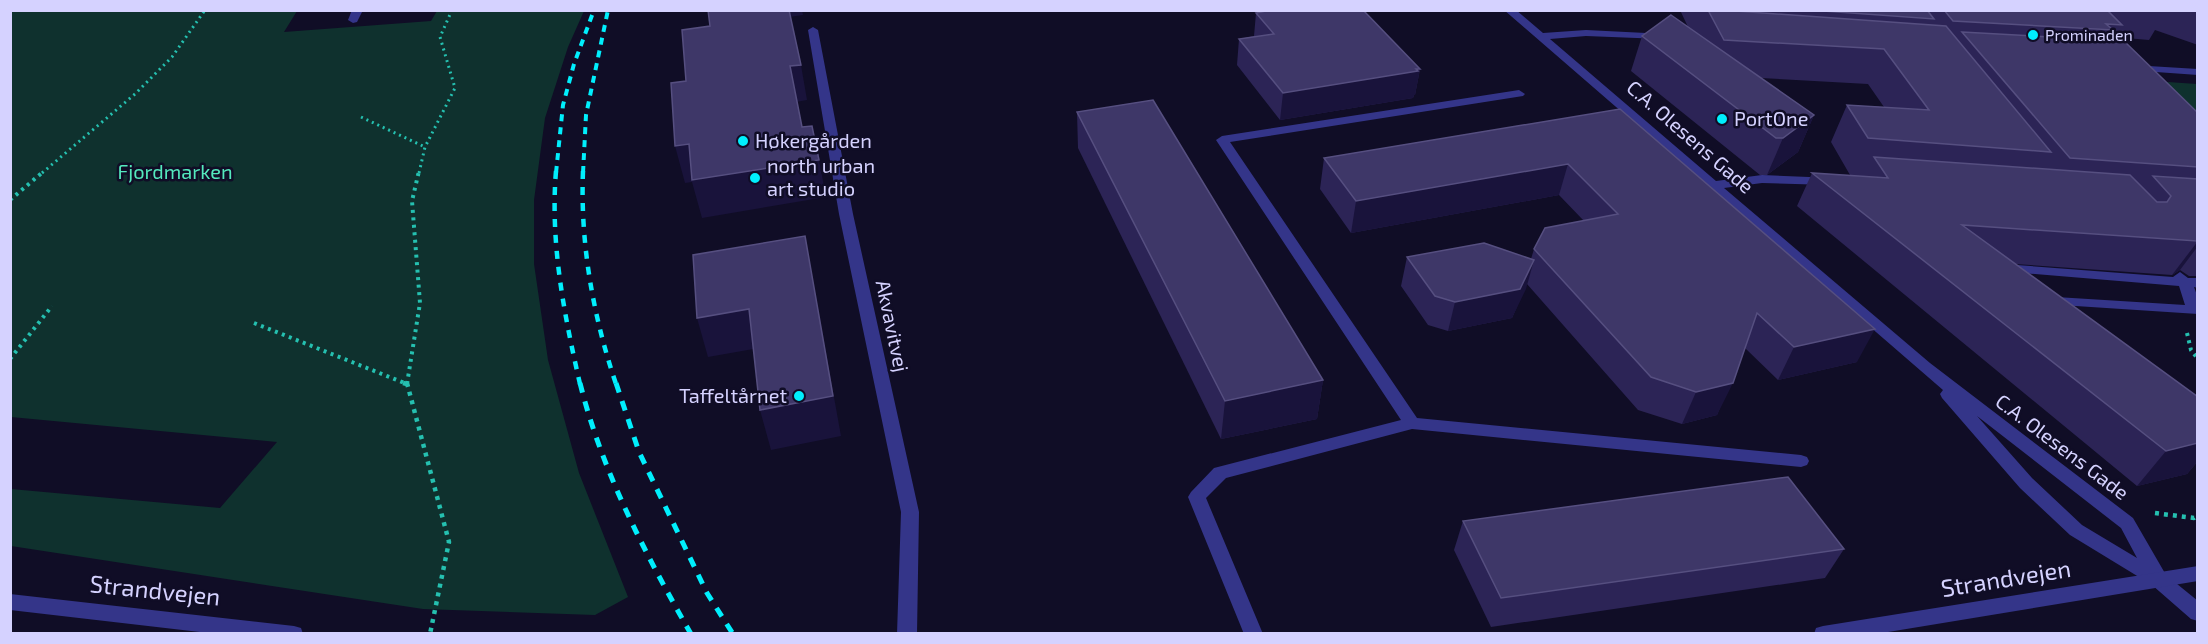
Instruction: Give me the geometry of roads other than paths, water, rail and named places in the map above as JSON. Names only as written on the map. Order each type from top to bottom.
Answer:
[{"type":"street","name":"C.A. Olesens Gade","points":[[1509,10],[1924,367],[2127,523],[2159,580]]},
{"type":"street","name":"Akvavitvej","points":[[813,30],[846,214],[910,512],[907,633]]},
{"type":"street","points":[[1540,37],[1586,33],[1679,37]]},
{"type":"street","points":[[2125,67],[2198,72]]},
{"type":"street","points":[[1412,423],[1222,140],[1519,94]]},
{"type":"street","points":[[1713,184],[1762,178],[1839,182]]},
{"type":"street","points":[[1986,267],[2188,281],[2194,310],[2026,298]]},
{"type":"street","name":"C.A. Olesens Gade","points":[[1924,367],[2026,483],[2076,530],[2159,580]]},
{"type":"street","points":[[1254,633],[1197,497],[1220,473],[1412,423],[1801,461]]},
{"type":"street","name":"Strandvejen","points":[[1823,633],[2198,573]]},
{"type":"street","points":[[2159,580],[2198,613]]},
{"type":"street","name":"Strandvejen","points":[[10,602],[286,633]]},
{"type":"railway","points":[[556,173],[563,105],[574,64],[594,10]]},
{"type":"railway","points":[[583,173],[586,115],[608,10]]},
{"type":"railway","points":[[556,171],[557,252],[564,305],[580,384]]},
{"type":"railway","points":[[583,173],[584,225],[590,279],[601,332],[616,384]]},
{"type":"railway","points":[[580,383],[600,449],[613,481],[642,543],[691,634]]},
{"type":"railway","points":[[616,383],[639,452],[707,593],[733,634]]},
{"type":"place","name":"Prominaden","points":[[2033,35]]},
{"type":"place","name":"PortOne","points":[[1722,119]]},
{"type":"place","name":"Høkergården","points":[[743,141]]},
{"type":"place","name":"north urban art studio","points":[[755,178]]},
{"type":"place","name":"Taffeltårnet","points":[[799,396]]},
{"type":"park label","name":"Fjordmarken","points":[[175,172]]}]
